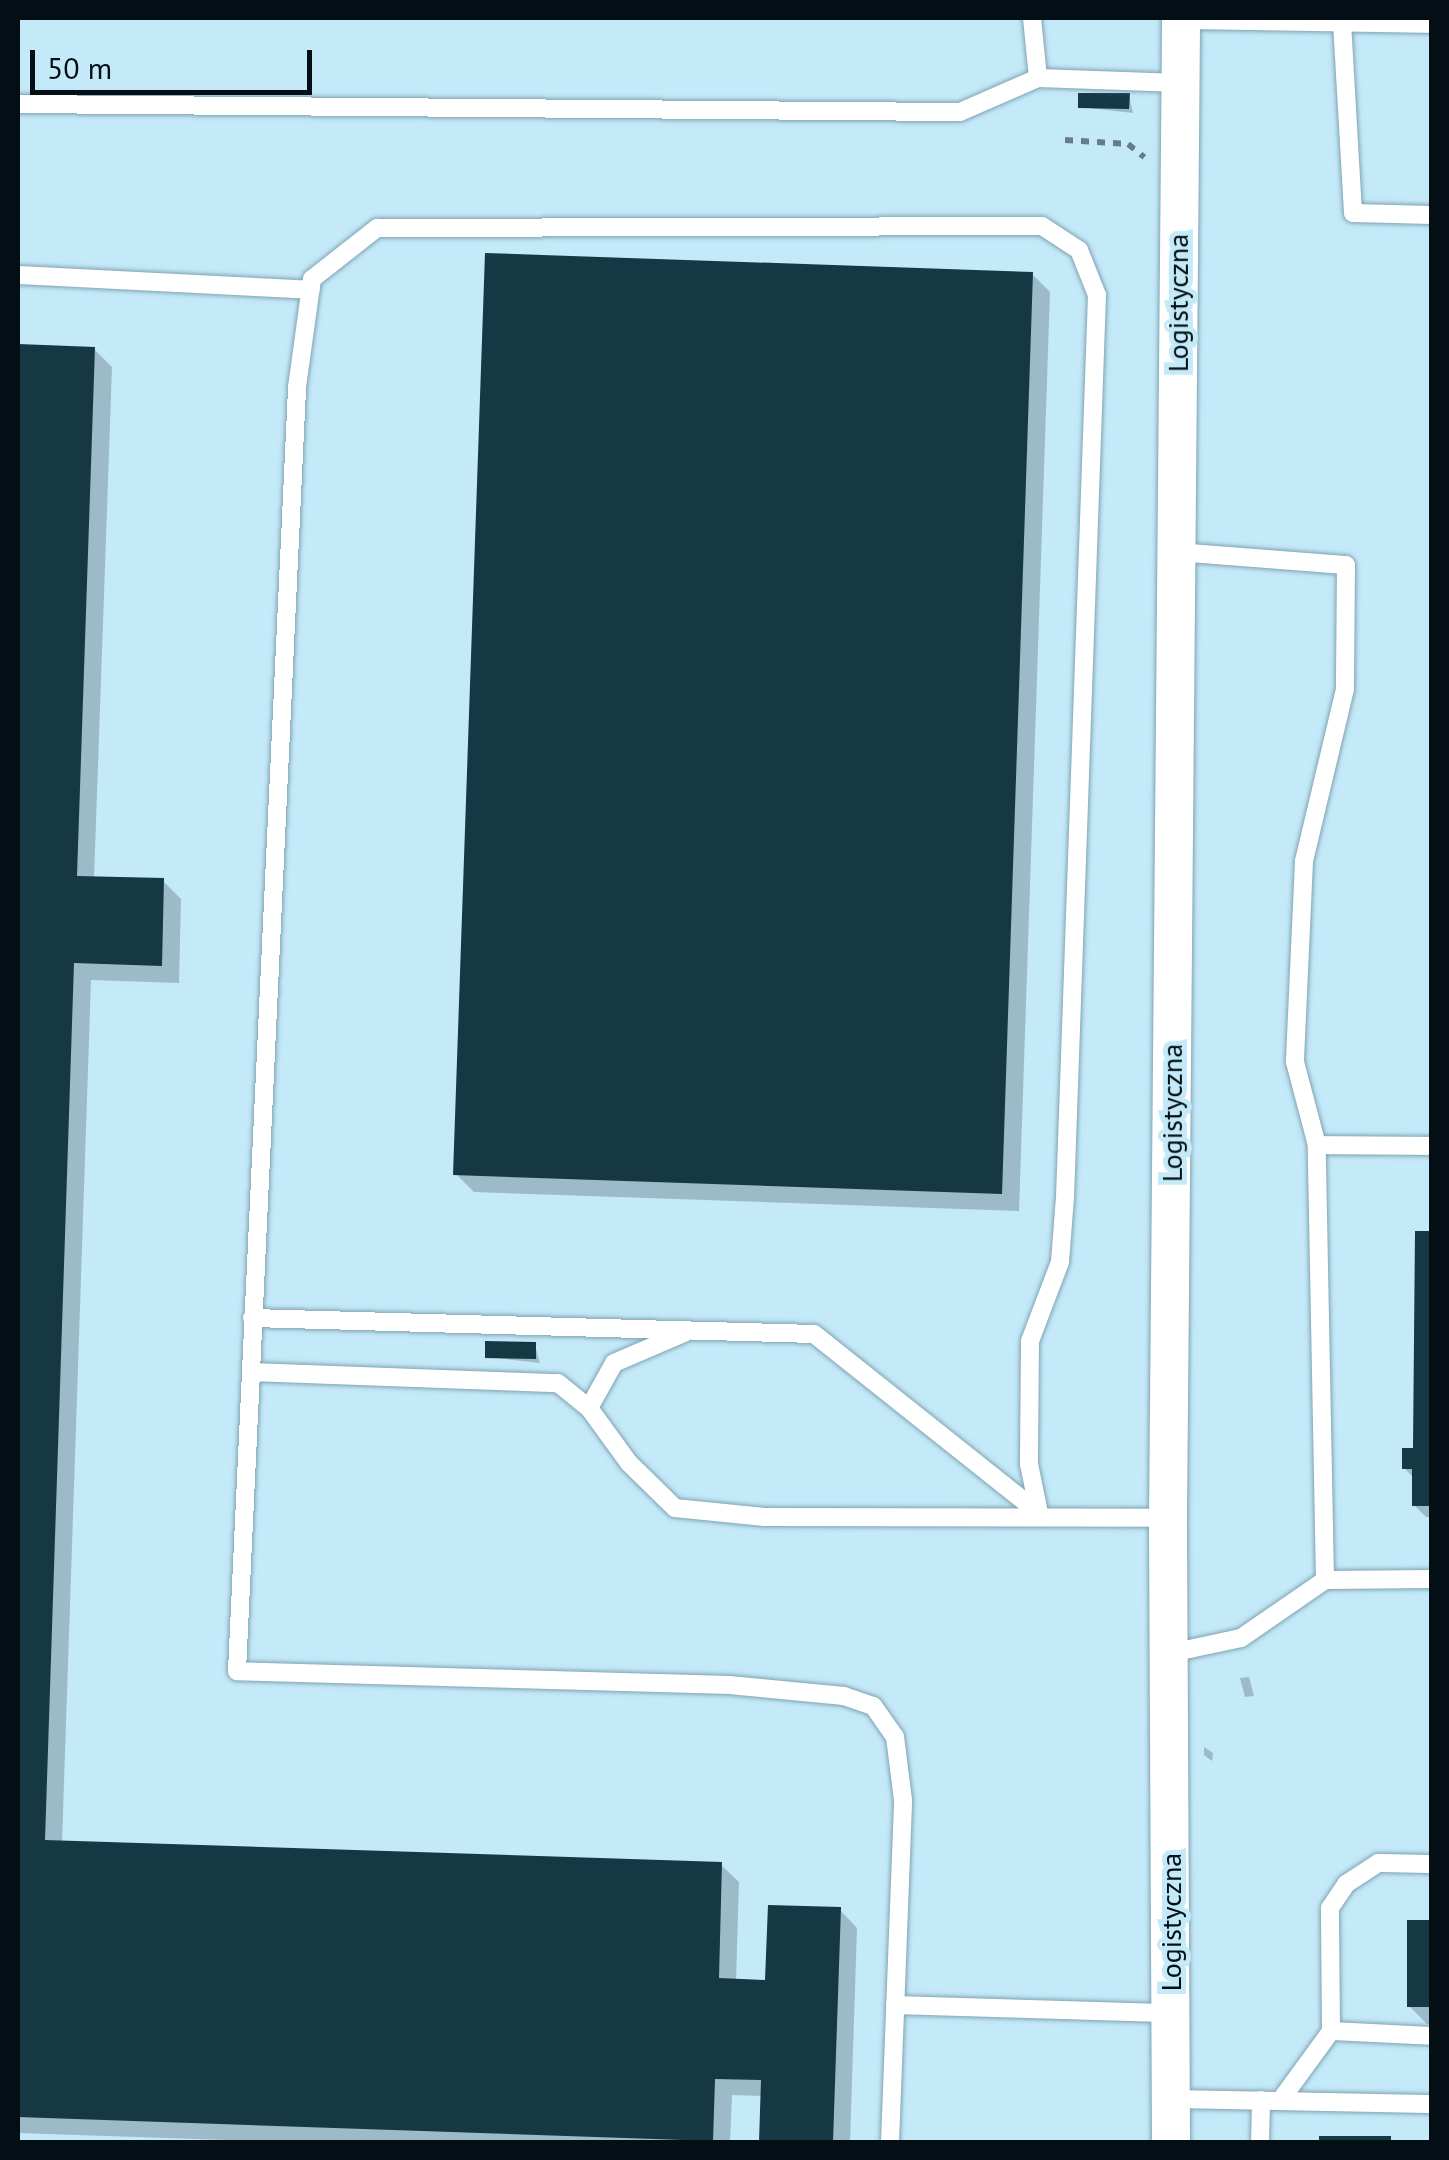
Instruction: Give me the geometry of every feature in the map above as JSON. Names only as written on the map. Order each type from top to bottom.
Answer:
[{"type":"street","name":"Logistyczna","points":[[1171,2142],[1168,1518],[1181,19]]},
{"type":"lane","points":[[1032,18],[1038,78]]},
{"type":"lane","points":[[1181,19],[1432,24]]},
{"type":"lane","points":[[1342,22],[1353,213],[1432,215]]},
{"type":"lane","points":[[18,104],[960,112],[1038,78],[1180,82]]},
{"type":"lane","points":[[890,2142],[903,1800],[894,1737],[874,1706],[844,1696],[730,1685],[237,1671],[296,388],[312,279],[347,245],[376,228],[1042,226],[1079,250],[1097,295],[1064,1213],[1060,1262],[1030,1341],[1029,1464],[1039,1513]]},
{"type":"lane","points":[[18,275],[311,290]]},
{"type":"lane","points":[[1176,552],[1346,565],[1345,689],[1303,880],[1294,1062],[1318,1145],[1325,1580]]},
{"type":"lane","points":[[1318,1145],[1432,1146]]},
{"type":"lane","points":[[252,1318],[814,1334],[1039,1513]]},
{"type":"lane","points":[[589,1408],[614,1362],[692,1329]]},
{"type":"lane","points":[[251,1372],[558,1383],[589,1408],[629,1462],[676,1508],[765,1517],[1039,1513],[1062,1519],[1168,1518]]},
{"type":"lane","points":[[1171,1652],[1241,1638],[1325,1580],[1432,1579]]},
{"type":"lane","points":[[1280,2100],[1331,2031],[1330,1908],[1346,1884],[1378,1863],[1432,1864]]},
{"type":"lane","points":[[895,2005],[1171,2012]]},
{"type":"lane","points":[[1331,2031],[1432,2036]]},
{"type":"lane","points":[[1171,2100],[1432,2104]]},
{"type":"lane","points":[[1260,2142],[1261,2100]]},
{"type":"building","points":[[1078,93],[1130,93],[1129,109],[1078,108]]},
{"type":"building","points":[[485,253],[1033,272],[1002,1194],[453,1175]]},
{"type":"building","points":[[18,344],[95,347],[77,876],[164,878],[162,966],[74,963],[45,1840],[722,1862],[719,1978],[765,1980],[768,1905],[841,1907],[833,2142],[759,2142],[761,2080],[715,2079],[713,2141],[18,2117]]},
{"type":"building","points":[[1415,1231],[1432,1231],[1432,1506],[1412,1506],[1412,1469],[1402,1469],[1402,1448],[1413,1448]]},
{"type":"building","points":[[485,1341],[536,1342],[536,1359],[485,1358]]},
{"type":"building","points":[[1407,1920],[1432,1920],[1432,2007],[1407,2007]]},
{"type":"building","points":[[1319,2136],[1391,2136],[1391,2142],[1319,2142]]}]
